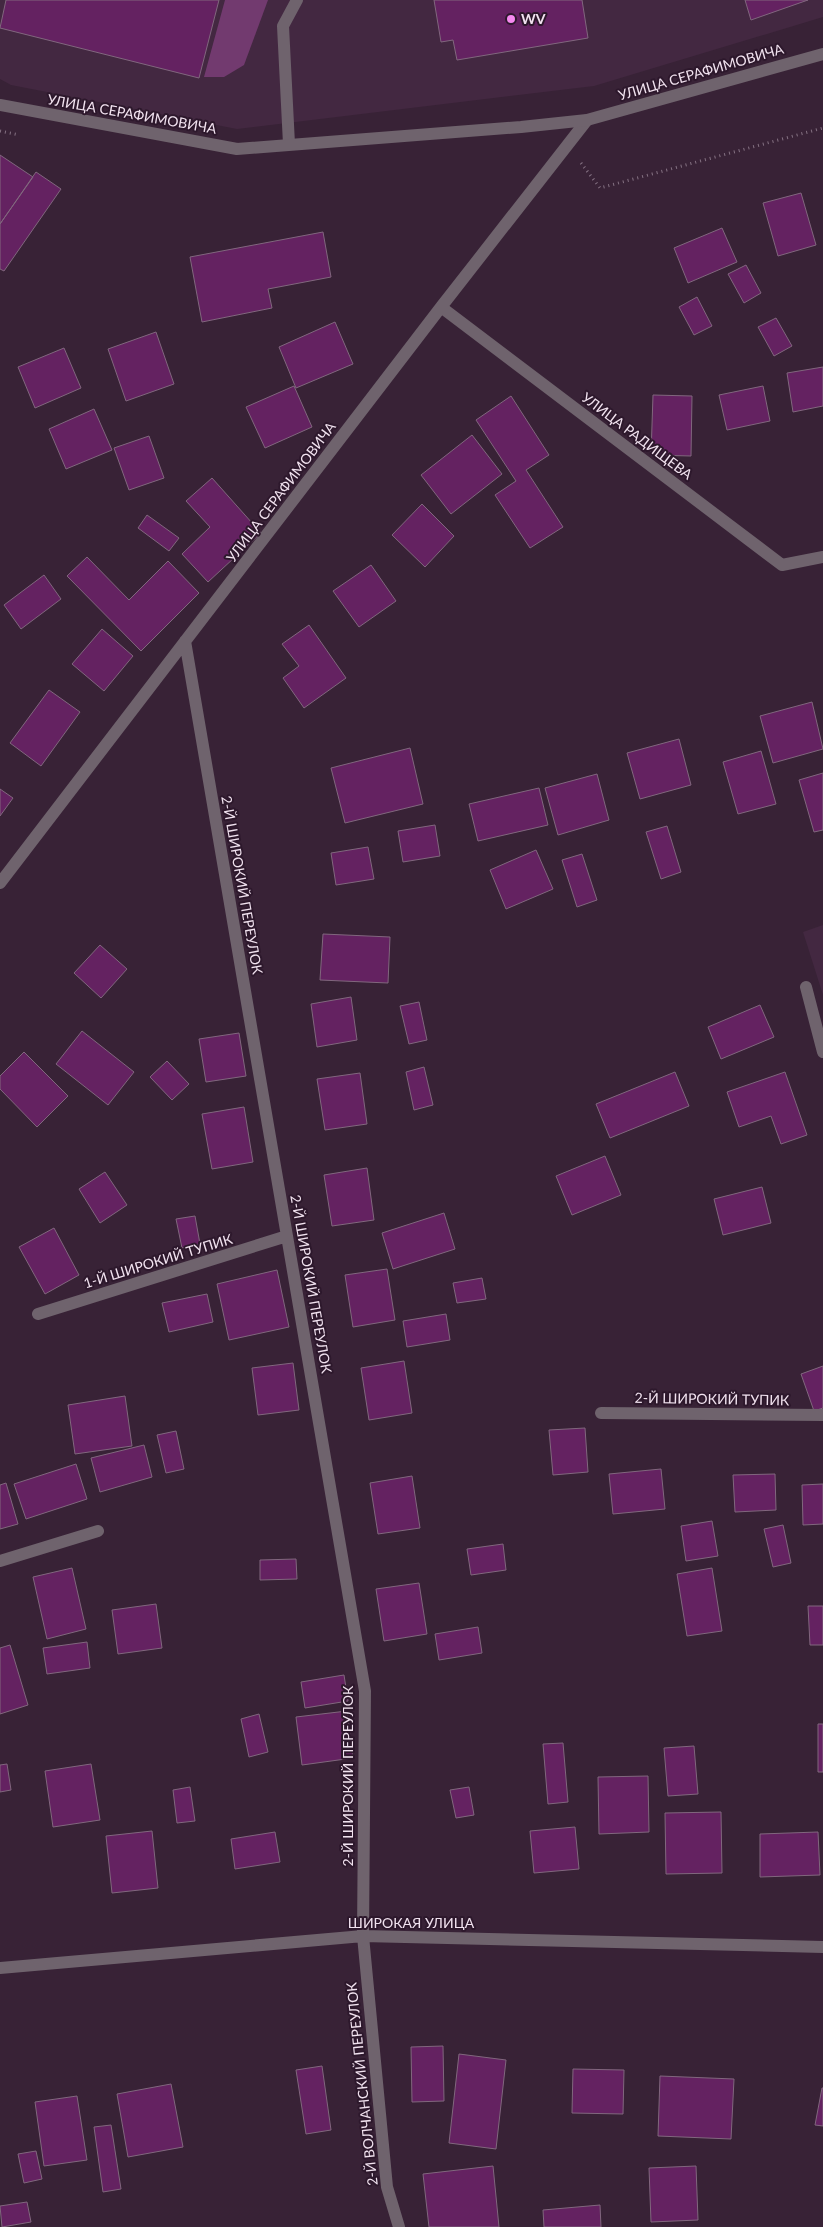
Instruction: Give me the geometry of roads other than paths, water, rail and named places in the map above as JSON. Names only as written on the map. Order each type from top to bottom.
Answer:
[{"type":"street","points":[[289,144],[283,26],[298,0]]},
{"type":"street","name":"УЛИЦА СЕРАФИМОВИЧА","points":[[0,105],[237,148],[587,120],[823,54]]},
{"type":"street","name":"УЛИЦА СЕРАФИМОВИЧА","points":[[0,883],[441,307],[587,120]]},
{"type":"street","name":"УЛИЦА РАДИЩЕВА","points":[[441,307],[782,565],[823,557]]},
{"type":"street","name":"2-Й ШИРОКИЙ ПЕРЕУЛОК","points":[[185,641],[365,1691],[363,1936]]},
{"type":"street","points":[[806,987],[823,1052]]},
{"type":"street","name":"1-Й ШИРОКИЙ ТУПИК","points":[[38,1314],[287,1236]]},
{"type":"street","name":"2-Й ШИРОКИЙ ТУПИК","points":[[602,1413],[823,1415]]},
{"type":"street","points":[[0,1561],[98,1531]]},
{"type":"street","name":"ШИРОКАЯ УЛИЦА","points":[[0,1968],[363,1936],[823,1947]]},
{"type":"street","name":"2-Й ВОЛЧАНСКИЙ ПЕРЕУЛОК","points":[[363,1936],[387,2188],[399,2227]]},
{"type":"place","name":"WV","points":[[511,19]]}]
